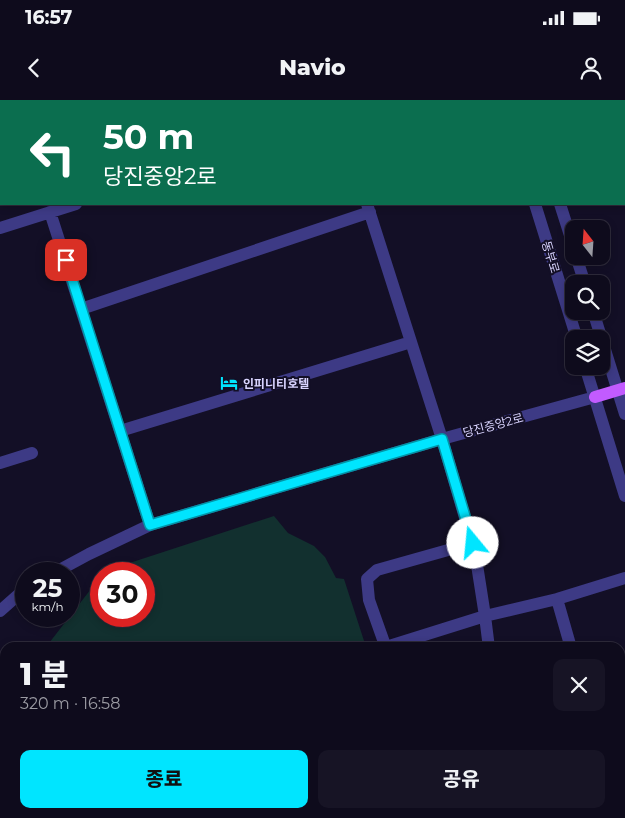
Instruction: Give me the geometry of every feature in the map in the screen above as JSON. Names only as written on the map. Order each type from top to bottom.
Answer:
[{"type":"main road","points":[[595,397],[621,389]]},
{"type":"street","points":[[0,228],[73,205]]},
{"type":"street","name":"동부로","points":[[534,205],[574,330]]},
{"type":"street","name":"동부로","points":[[560,205],[565,220]]},
{"type":"street","points":[[81,309],[369,208],[473,543],[488,642]]},
{"type":"street","points":[[50,212],[150,525]]},
{"type":"street","points":[[596,320],[621,389],[625,414]]},
{"type":"street","points":[[120,431],[411,342]]},
{"type":"street","points":[[588,375],[625,496]]},
{"type":"street","name":"당진중앙2로","points":[[75,562],[150,525],[442,439],[595,397]]},
{"type":"street","points":[[0,463],[32,453]]},
{"type":"street","points":[[384,642],[369,600],[366,579],[377,570],[473,543]]},
{"type":"street","points":[[402,642],[485,616],[625,578]]},
{"type":"street","points":[[0,611],[15,598]]},
{"type":"street","points":[[557,598],[569,642]]},
{"type":"green space","points":[[274,516],[288,533],[314,546],[325,557],[336,578],[344,579],[364,642],[50,642],[61,627],[80,627],[80,603],[90,590],[90,627],[155,627],[155,562],[133,562]]},
{"type":"place","name":"인피니티호텔","points":[[229,383]]},
{"type":"route","points":[[66,260],[150,525],[442,439],[473,543]]}]
